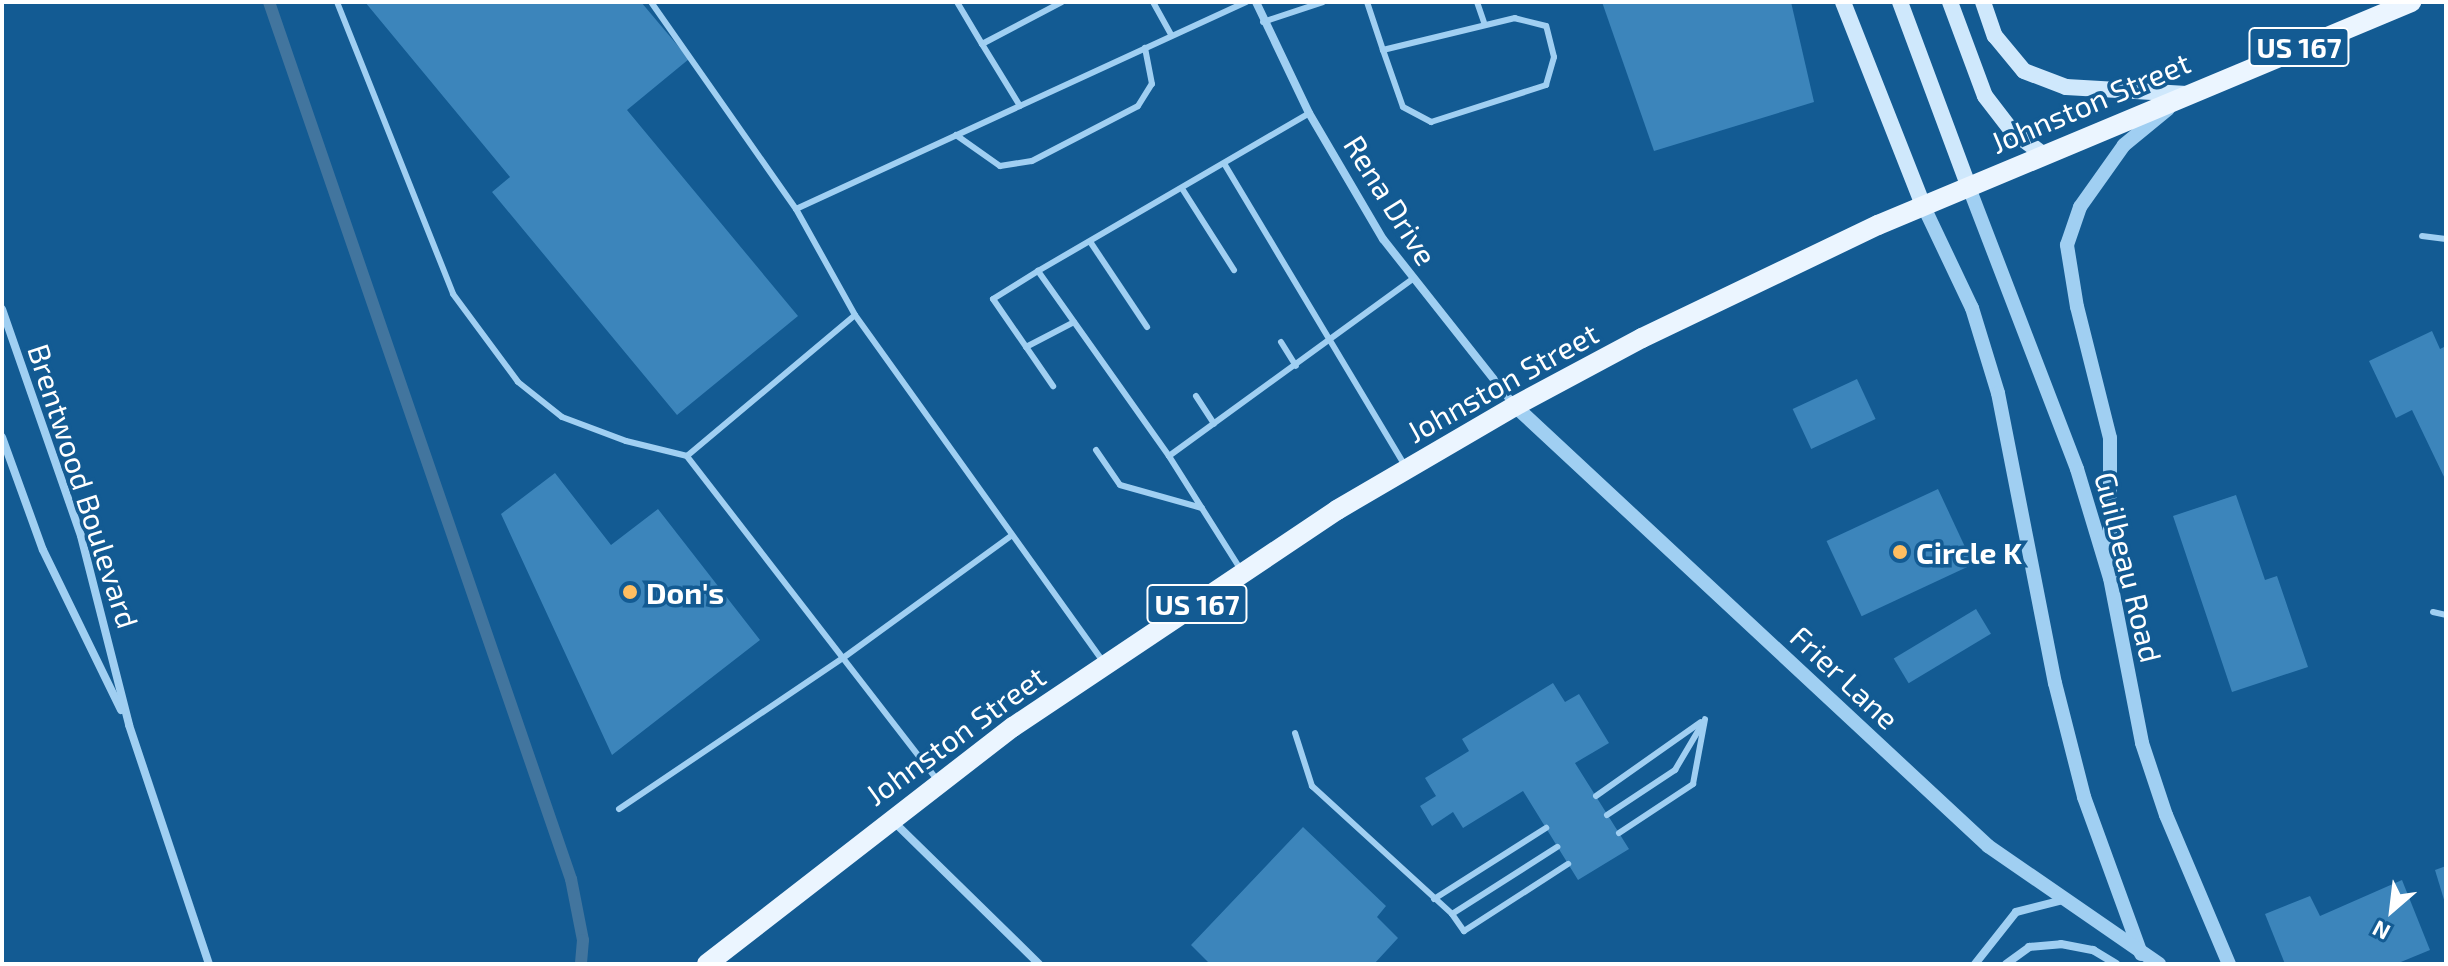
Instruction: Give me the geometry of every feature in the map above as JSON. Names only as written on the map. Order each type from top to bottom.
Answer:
[{"type":"main road","points":[[1843,2],[1923,205]]},
{"type":"main road","points":[[1900,2],[1968,185]]},
{"type":"main road","points":[[1950,2],[1985,96],[2012,131],[2042,154]]},
{"type":"main road","points":[[1983,2],[1995,36],[2024,71],[2066,87],[2187,94]]},
{"type":"main road","name":"Johnston Street","points":[[707,964],[939,782],[1105,665],[1407,469],[1515,406],[1642,338],[1923,205],[2411,2]]},
{"type":"street","name":"Rena Drive","points":[[1256,2],[1309,113],[1411,280],[1515,406]]},
{"type":"street","points":[[2110,578],[2110,438],[2077,307],[2067,245],[2080,207],[2124,145],[2187,94]]},
{"type":"street","name":"Guilbeau Road","points":[[1968,185],[2072,454],[2110,578],[2142,743],[2166,815],[2229,964]]},
{"type":"street","points":[[1923,205],[1972,308],[1998,393],[2077,769],[2143,959]]},
{"type":"street","name":"Brentwood Boulevard","points":[[2,309],[81,536],[129,725],[209,964]]},
{"type":"street","name":"Frier Lane","points":[[1515,406],[1988,846],[2143,959],[2159,964]]},
{"type":"street","name":"Brentwood Boulevard","points":[[2,437],[43,550],[129,725]]},
{"type":"street","points":[[890,819],[1039,964]]},
{"type":"street","points":[[1975,964],[2016,912],[2063,900]]},
{"type":"street","points":[[2006,964],[2029,947],[2061,944],[2093,950],[2116,964]]},
{"type":"lane","points":[[337,2],[453,294],[518,382],[562,417],[626,441],[687,456],[939,782]]},
{"type":"lane","points":[[651,2],[796,209],[855,315],[1105,665]]},
{"type":"lane","points":[[957,2],[1020,106]]},
{"type":"lane","points":[[982,44],[1062,2]]},
{"type":"lane","points":[[1153,2],[1171,34]]},
{"type":"lane","points":[[796,209],[1171,34],[1247,2]]},
{"type":"lane","points":[[1263,22],[1323,2]]},
{"type":"lane","points":[[1367,2],[1383,50],[1403,107],[1431,122],[1546,85],[1554,57],[1546,26],[1515,18],[1484,22],[1383,50]]},
{"type":"lane","points":[[1477,2],[1484,22]]},
{"type":"lane","points":[[956,135],[1000,166],[1032,161],[1138,106],[1152,84],[1145,48]]},
{"type":"lane","points":[[1053,386],[993,299],[1183,190],[1309,113]]},
{"type":"lane","points":[[1225,165],[1407,469]]},
{"type":"lane","points":[[1183,190],[1234,270]]},
{"type":"lane","points":[[2422,236],[2446,239]]},
{"type":"lane","points":[[1091,243],[1147,327]]},
{"type":"lane","points":[[1038,271],[1169,456],[1243,573]]},
{"type":"lane","points":[[1169,456],[1411,280]]},
{"type":"lane","points":[[687,456],[855,315]]},
{"type":"lane","points":[[1026,347],[1074,322]]},
{"type":"lane","points":[[1281,342],[1296,366]]},
{"type":"lane","points":[[1196,396],[1214,424]]},
{"type":"lane","points":[[1096,450],[1120,485],[1202,508]]},
{"type":"lane","points":[[619,809],[843,658],[1012,535]]},
{"type":"lane","points":[[2433,612],[2446,615]]},
{"type":"lane","points":[[1596,796],[1705,719]]},
{"type":"lane","points":[[1607,815],[1675,770],[1705,719]]},
{"type":"lane","points":[[1619,833],[1693,784],[1705,719]]},
{"type":"lane","points":[[1295,733],[1312,786],[1452,914],[1464,931],[1568,864]]},
{"type":"lane","points":[[1434,899],[1546,828]]},
{"type":"lane","points":[[1452,914],[1557,847]]},
{"type":"building","points":[[365,2],[641,2],[689,59],[627,110],[798,316],[677,415],[492,192],[510,177]]},
{"type":"building","points":[[1602,2],[1791,2],[1814,102],[1654,151]]},
{"type":"building","points":[[2432,331],[2440,349],[2446,346],[2446,481],[2412,410],[2396,418],[2369,361]]},
{"type":"building","points":[[1857,379],[1876,419],[1811,449],[1793,409]]},
{"type":"building","name":"Don's","points":[[555,473],[611,545],[658,509],[760,640],[612,755],[501,514]]},
{"type":"building","name":"Circle K","points":[[1938,489],[1973,564],[1862,616],[1827,541]]},
{"type":"building","points":[[2236,495],[2265,580],[2277,576],[2308,667],[2232,692],[2173,516]]},
{"type":"building","points":[[1976,609],[1991,634],[1909,683],[1894,658]]},
{"type":"building","points":[[1553,683],[1565,702],[1579,694],[1609,743],[1575,763],[1629,849],[1578,880],[1523,791],[1463,828],[1453,812],[1432,826],[1420,806],[1436,796],[1425,778],[1469,751],[1462,739]]},
{"type":"building","points":[[1303,827],[1386,906],[1377,917],[1398,938],[1374,964],[1210,964],[1191,945]]},
{"type":"building","points":[[2446,866],[2446,903],[2445,903],[2435,870]]},
{"type":"building","points":[[2402,880],[2430,950],[2396,964],[2285,964],[2265,914],[2310,896],[2320,916]]},
{"type":"waterway","points":[[269,2],[571,879],[583,940],[581,964]]},
{"type":"place","name":"Circle K","points":[[1900,552]]},
{"type":"place","name":"Don's","points":[[630,592]]}]
